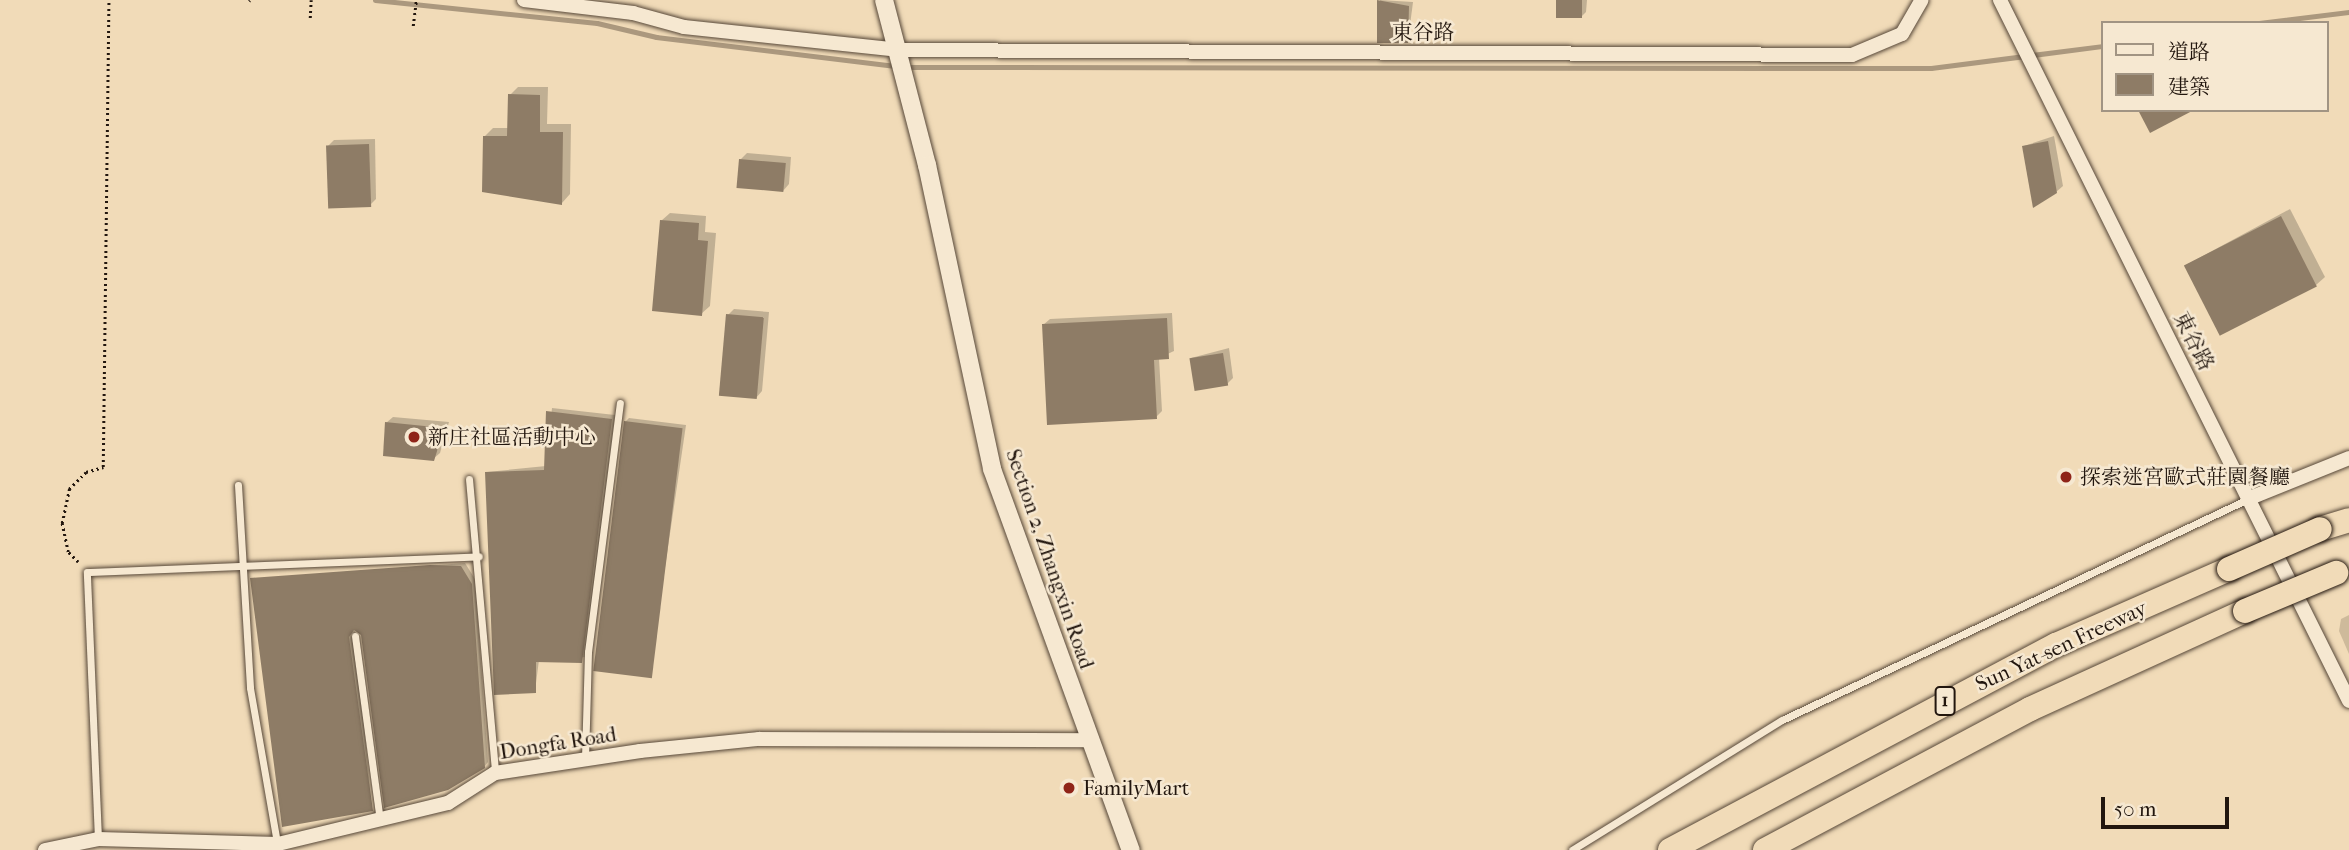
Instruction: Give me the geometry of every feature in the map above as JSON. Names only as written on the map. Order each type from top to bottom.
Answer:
[{"type":"highway","name":"Sun Yat-sen Freeway","points":[[1670,850],[2019,664],[2228,569],[2349,520]]},
{"type":"highway","name":"Sun Yat-sen Freeway","points":[[1765,850],[2030,709],[2245,611],[2342,571]]},
{"type":"street","name":"東谷路","points":[[524,0],[633,13],[684,27],[900,50],[1852,55],[1902,34],[1922,0]]},
{"type":"street","points":[[884,0],[900,50]]},
{"type":"street","name":"東谷路","points":[[2000,0],[2349,701]]},
{"type":"street","name":"Section 2, Zhangxin Road","points":[[900,50],[992,469],[1131,850]]},
{"type":"street","points":[[2250,498],[2349,458]]},
{"type":"street","name":"Dongfa Road","points":[[45,850],[98,839],[173,846],[278,844],[381,822],[448,803],[495,773],[759,739],[1091,740]]},
{"type":"lane","points":[[585,763],[588,652],[620,403]]},
{"type":"lane","points":[[469,479],[479,556],[495,773]]},
{"type":"lane","points":[[238,485],[250,688],[278,844]]},
{"type":"lane","points":[[1572,850],[1782,720],[2250,498]]},
{"type":"lane","points":[[98,839],[87,572],[242,569],[479,556]]},
{"type":"lane","points":[[355,636],[381,822]]},
{"type":"path","points":[[87,572],[68,552],[62,523],[69,489],[86,472],[103,467],[109,0]]},
{"type":"path","points":[[310,18],[311,0]]},
{"type":"path","points":[[413,26],[416,0]]},
{"type":"shaded area","points":[[2349,615],[2349,654],[2339,631],[2341,619]]},
{"type":"building","points":[[1377,0],[1409,6],[1408,43],[1377,43]]},
{"type":"building","points":[[1556,0],[1582,0],[1582,18],[1556,18]]},
{"type":"building","points":[[508,94],[540,95],[540,132],[563,132],[562,205],[482,192],[483,136],[507,136]]},
{"type":"building","points":[[2139,112],[2190,112],[2150,133]]},
{"type":"building","points":[[2048,141],[2057,193],[2033,208],[2022,146]]},
{"type":"building","points":[[369,144],[371,207],[328,208],[326,146]]},
{"type":"building","points":[[739,159],[786,163],[783,192],[736,188]]},
{"type":"building","points":[[2281,216],[2317,286],[2220,336],[2184,265]]},
{"type":"building","points":[[660,220],[699,223],[698,240],[708,241],[702,316],[652,311]]},
{"type":"building","points":[[726,314],[764,317],[757,399],[719,396]]},
{"type":"building","points":[[1167,318],[1169,359],[1154,360],[1157,419],[1047,425],[1042,324]]},
{"type":"building","points":[[1223,353],[1228,386],[1195,391],[1189,358]]},
{"type":"building","points":[[546,411],[612,419],[582,663],[536,662],[536,693],[494,695],[485,472],[544,470]]},
{"type":"building","points":[[624,421],[683,428],[652,678],[593,671]]},
{"type":"building","name":"新庄社區活動中心","points":[[385,422],[444,428],[434,461],[383,456]]},
{"type":"building","points":[[430,565],[461,566],[472,584],[485,768],[448,790],[384,808],[361,635],[354,630],[349,637],[373,811],[282,827],[250,578]]},
{"type":"waterway","points":[[375,0],[597,23],[656,37],[897,66]]},
{"type":"waterway","points":[[2275,21],[2349,12]]},
{"type":"waterway","points":[[906,67],[1931,68],[2100,46]]},
{"type":"place","name":"新庄社區活動中心","points":[[414,437]]},
{"type":"place","name":"探索迷宮歐式莊園餐廳","points":[[2066,477]]},
{"type":"place","name":"FamilyMart","points":[[1069,788]]}]
